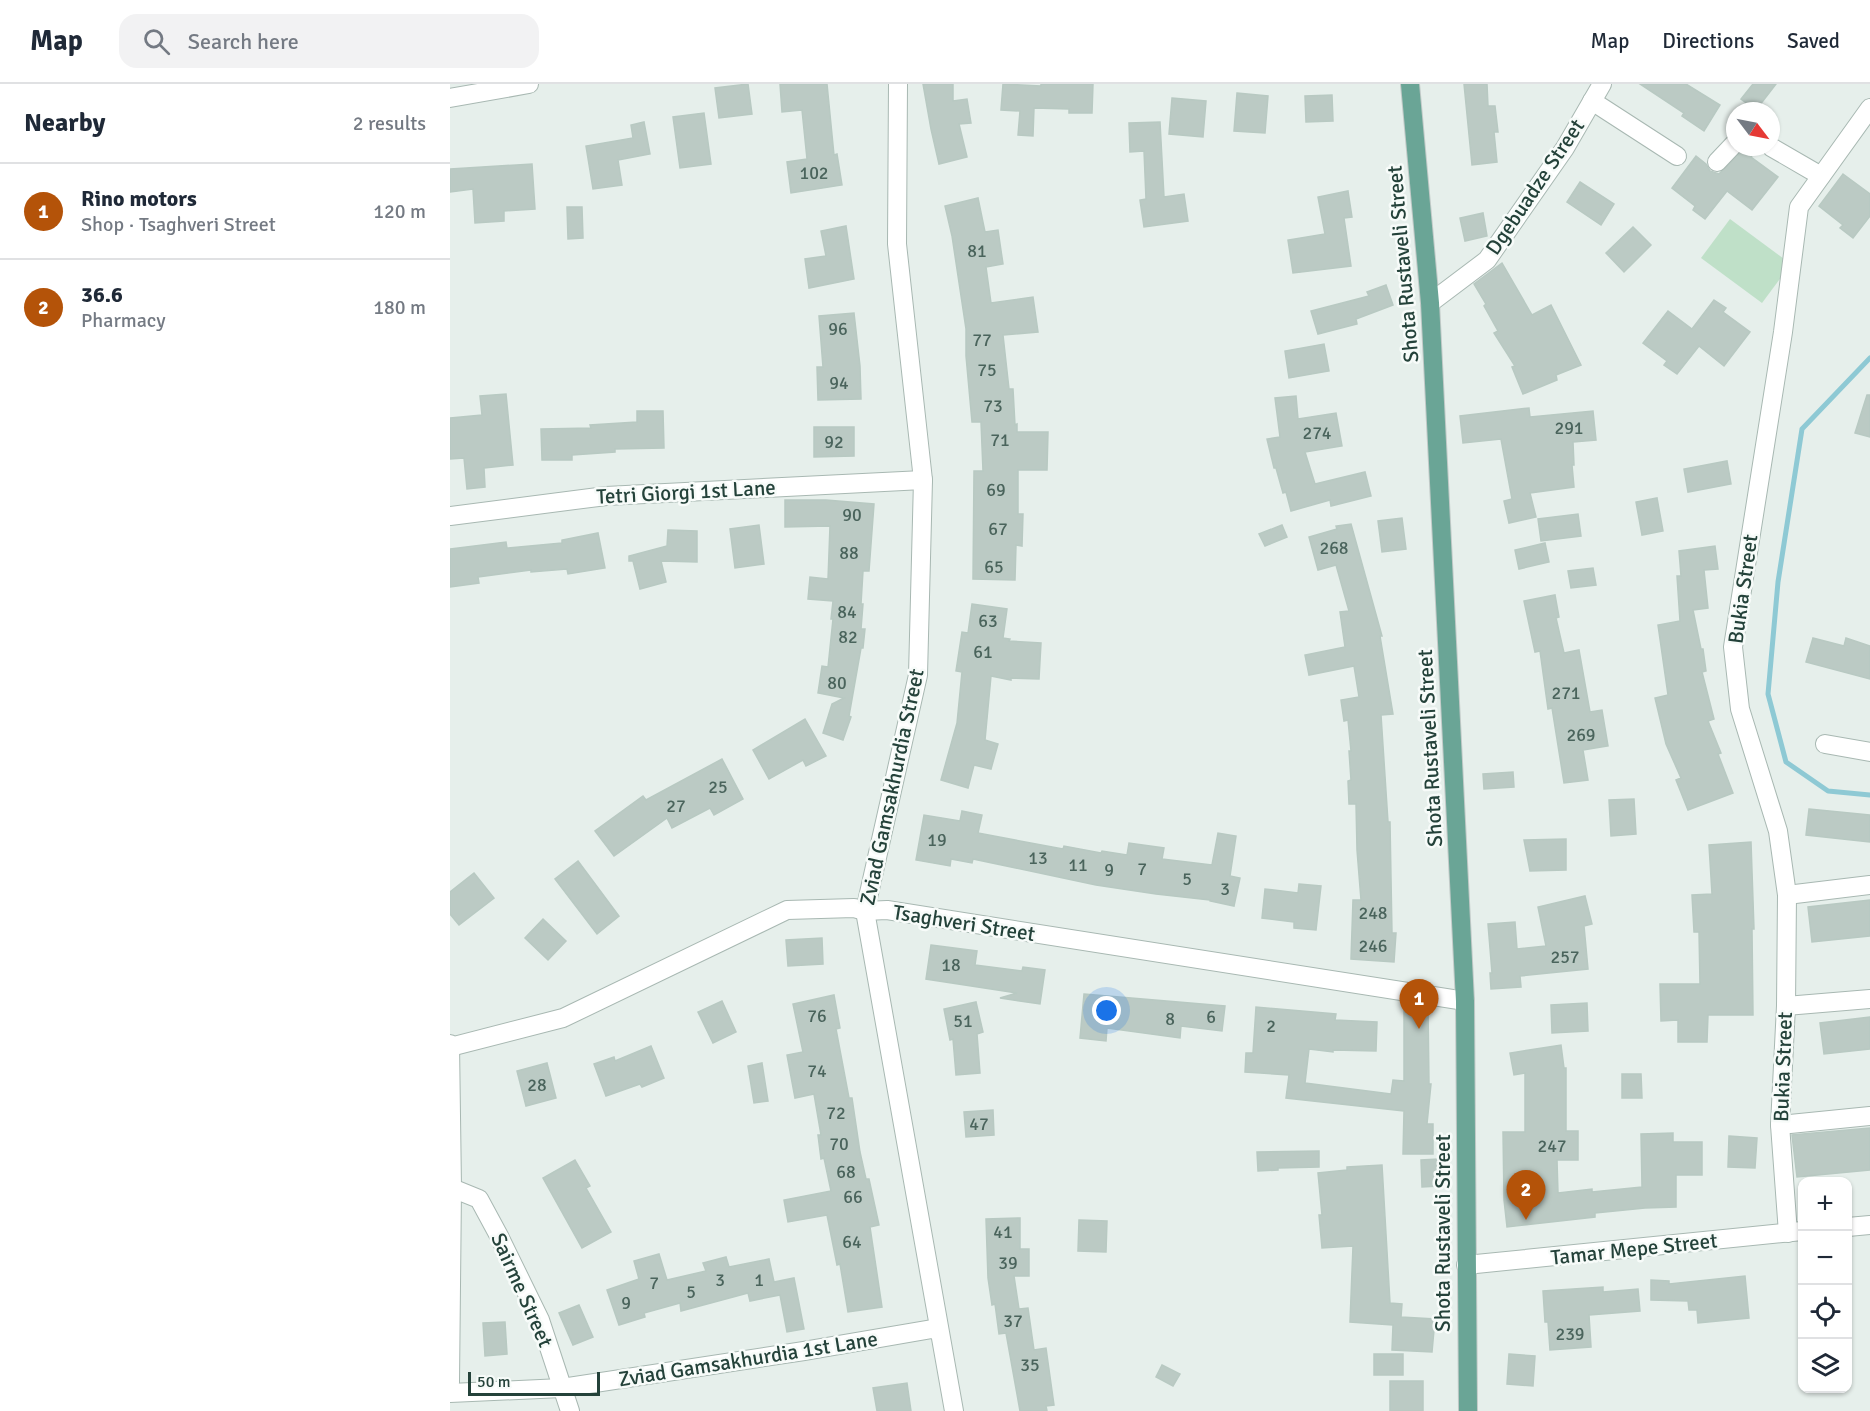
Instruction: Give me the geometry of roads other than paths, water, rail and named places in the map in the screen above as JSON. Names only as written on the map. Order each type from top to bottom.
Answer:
[{"type":"main road","name":"Shota Rustaveli Street","points":[[1410,84],[1431,303],[1465,1001],[1468,1411]]},
{"type":"street","points":[[450,98],[529,84]]},
{"type":"street","name":"Zviad Gamsakhurdia Street","points":[[898,84],[897,244],[923,480],[918,675],[865,911],[954,1411]]},
{"type":"street","name":"Dgebuadze Street","points":[[1431,303],[1486,261],[1565,148],[1602,84]]},
{"type":"street","points":[[1592,101],[1677,156]]},
{"type":"street","name":"Bukia Street","points":[[1795,1232],[1780,1125],[1786,1006],[1787,895],[1778,831],[1740,709],[1732,647],[1783,332],[1799,207],[1870,108]]},
{"type":"street","points":[[1717,162],[1726,152]]},
{"type":"street","points":[[1780,152],[1821,176]]},
{"type":"street","name":"Tetri Giorgi 1st Lane","points":[[450,516],[606,496],[923,480]]},
{"type":"street","points":[[1825,744],[1870,752]]},
{"type":"street","points":[[1787,895],[1870,885]]},
{"type":"street","name":"Tsaghveri Street","points":[[450,1046],[562,1018],[787,910],[854,908],[865,911],[887,910],[1465,1001]]},
{"type":"street","points":[[1786,1006],[1870,999]]},
{"type":"street","points":[[450,1046],[452,1188],[450,1383]]},
{"type":"street","points":[[1780,1125],[1870,1116]]},
{"type":"street","name":"Sairme Street","points":[[452,1188],[479,1199],[540,1320],[570,1411]]},
{"type":"street","points":[[1852,1227],[1870,1225]]},
{"type":"street","name":"Tamar Mepe Street","points":[[1466,1265],[1795,1232]]},
{"type":"street","name":"Zviad Gamsakhurdia 1st Lane","points":[[450,1393],[562,1388],[932,1329],[939,1330]]},
{"type":"waterway","points":[[1870,358],[1802,429],[1778,582],[1768,694],[1786,762],[1828,791],[1870,795]]},
{"type":"place","name":"Rino motors","points":[[1419,1029]]},
{"type":"place","name":"36.6","points":[[1526,1220]]}]
